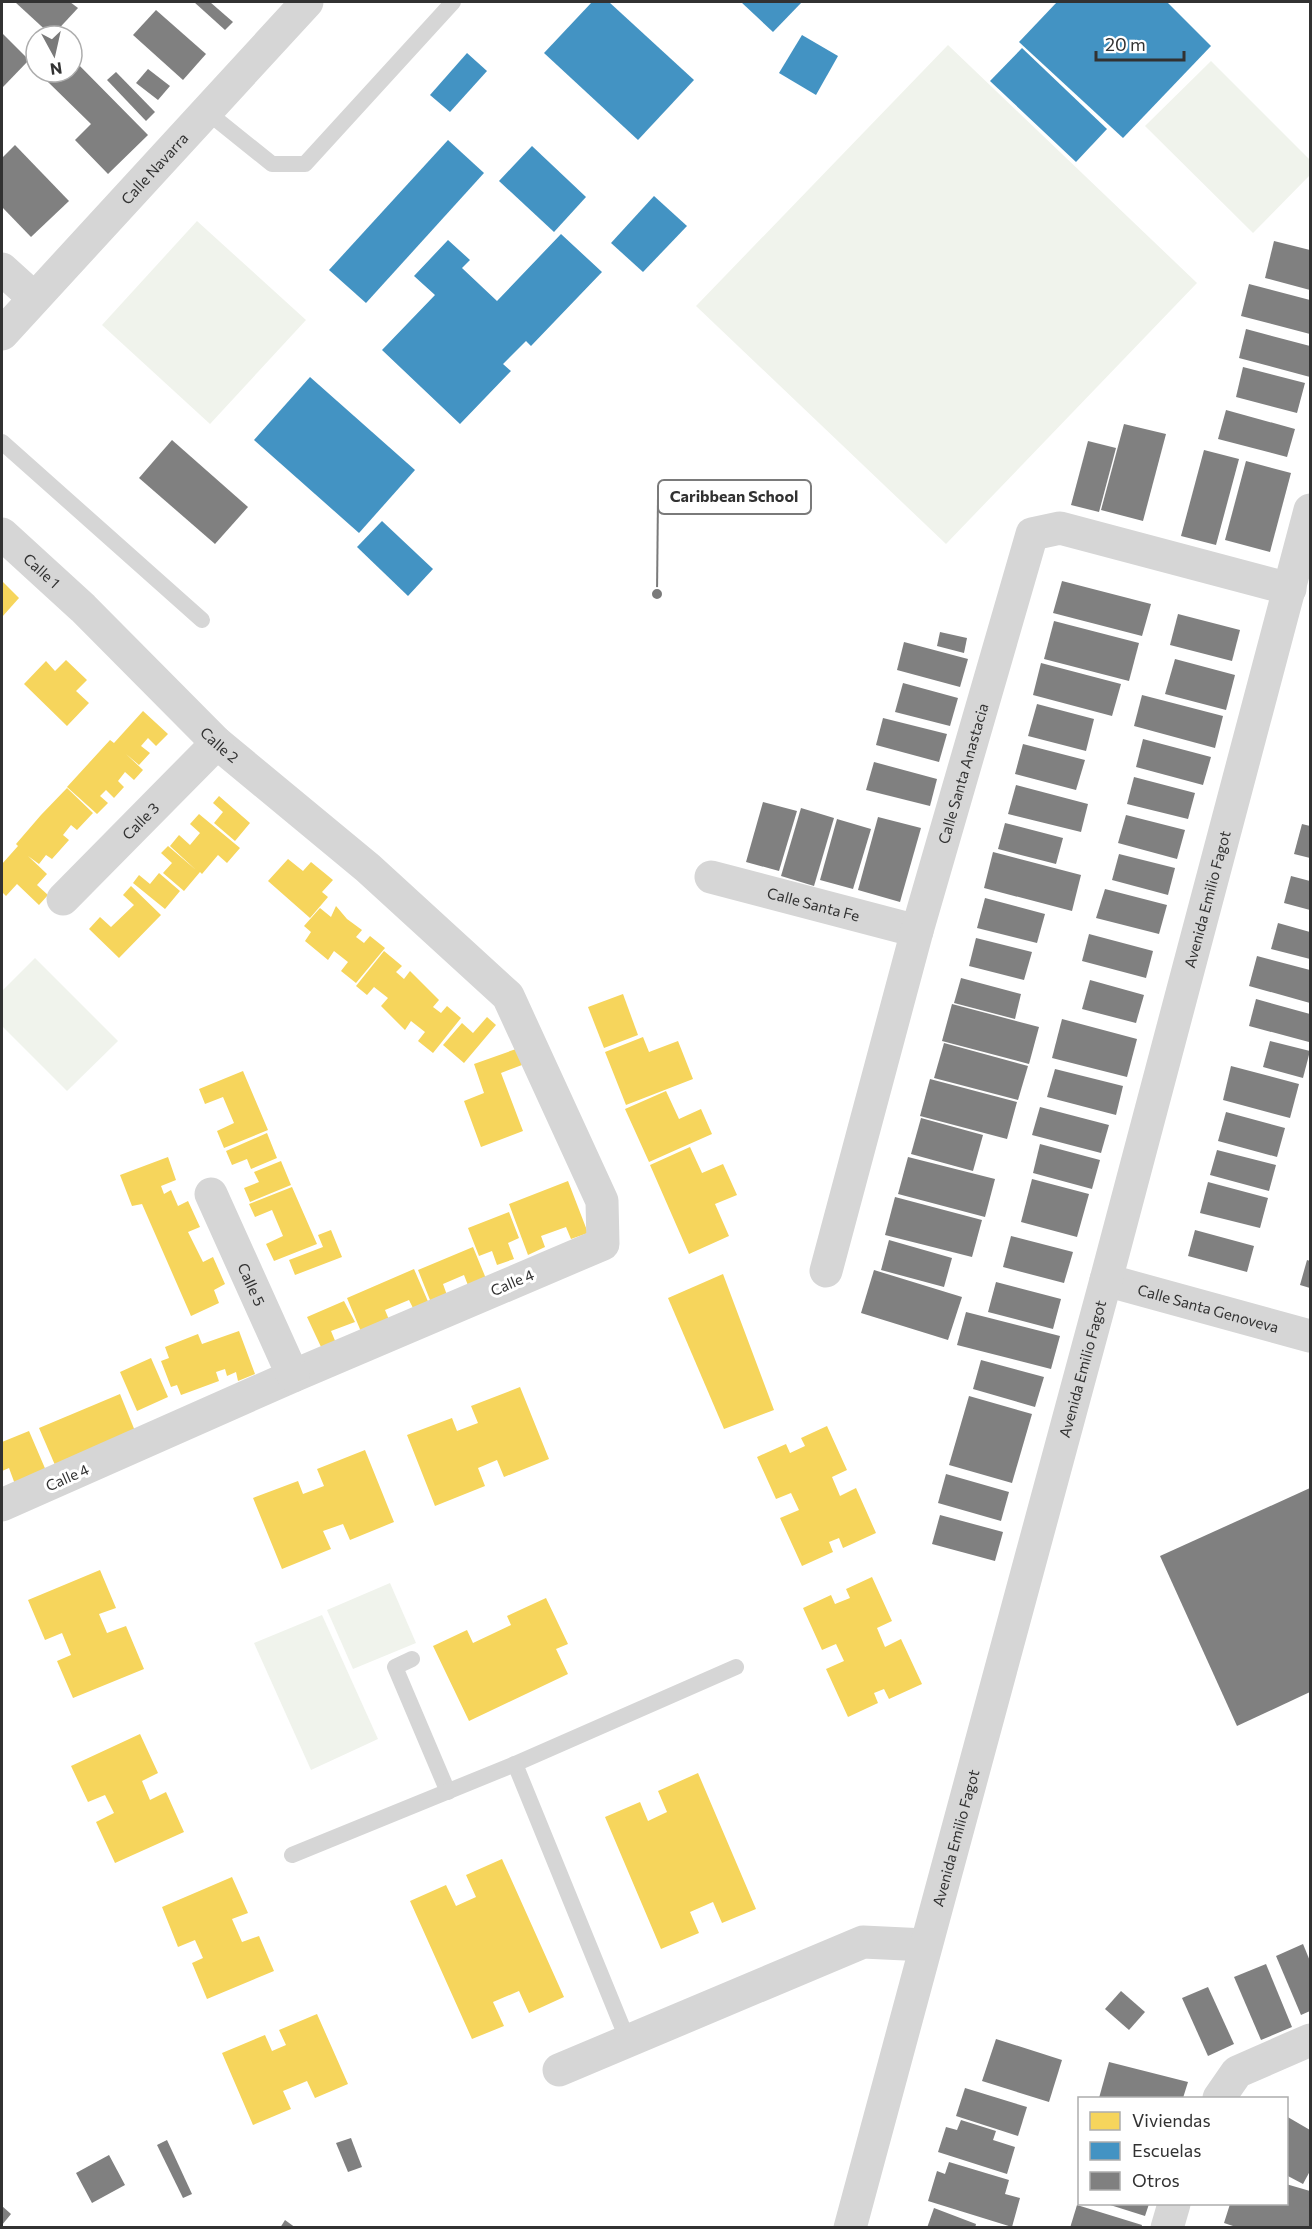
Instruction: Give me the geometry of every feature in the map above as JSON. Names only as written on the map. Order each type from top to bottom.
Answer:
[{"type":"street","name":"Calle Navarra","points":[[2,334],[307,2]]},
{"type":"street","points":[[2,269],[34,298]]},
{"type":"street","name":"Avenida Emilio Fagot","points":[[850,2228],[1311,510]]},
{"type":"street","name":"Calle Santa Anastacia","points":[[826,1271],[917,931],[1032,534],[1060,528],[1290,589]]},
{"type":"street","name":"Calle 1","points":[[2,534],[82,608]]},
{"type":"street","name":"Calle 2","points":[[82,608],[217,743],[368,868]]},
{"type":"street","name":"Calle 3","points":[[63,899],[217,743]]},
{"type":"street","name":"Calle 4","points":[[2,1505],[293,1376],[603,1244],[602,1201],[508,996],[368,868]]},
{"type":"street","name":"Calle Santa Fe","points":[[711,877],[917,931]]},
{"type":"street","name":"Calle 5","points":[[211,1194],[293,1376]]},
{"type":"street","name":"Calle Santa Genoveva","points":[[1106,1280],[1311,1336]]},
{"type":"street","points":[[559,2070],[863,1942],[926,1945]]},
{"type":"street","points":[[1220,2097],[1237,2072],[1311,2040]]},
{"type":"street","points":[[1167,2228],[1174,2205]]},
{"type":"lane","points":[[206,111],[272,164],[305,164],[453,2]]},
{"type":"lane","points":[[2,442],[202,620]]},
{"type":"lane","points":[[412,1659],[394,1667],[448,1792]]},
{"type":"lane","points":[[292,1855],[448,1792],[736,1667]]},
{"type":"lane","points":[[514,1764],[628,2041]]},
{"type":"shaded area","points":[[948,45],[1197,283],[946,544],[696,306]]},
{"type":"shaded area","points":[[1211,61],[1310,160],[1310,175],[1253,233],[1145,126]]},
{"type":"shaded area","points":[[197,221],[306,320],[210,424],[102,325]]},
{"type":"shaded area","points":[[35,958],[118,1041],[67,1091],[2,1026],[2,991]]},
{"type":"shaded area","points":[[390,1583],[416,1643],[353,1669],[327,1610]]},
{"type":"shaded area","points":[[322,1615],[378,1739],[311,1770],[254,1643]]},
{"type":"building: Viviendas","points":[[2,581],[19,598],[2,617]]},
{"type":"building: Viviendas","points":[[66,660],[87,680],[76,691],[89,703],[67,726],[24,684],[46,661],[55,671]]},
{"type":"building: Viviendas","points":[[143,711],[168,734],[156,746],[148,738],[141,746],[150,753],[139,765],[126,754],[143,770],[134,780],[125,772],[118,781],[124,787],[114,798],[106,790],[100,796],[108,803],[97,814],[67,787],[110,740],[114,743]]},
{"type":"building: Viviendas","points":[[67,788],[93,813],[77,830],[71,825],[63,835],[69,840],[52,859],[46,855],[39,864],[28,856],[47,874],[37,885],[48,895],[39,905],[17,884],[6,896],[2,892],[2,864],[18,846],[16,844]]},
{"type":"building: Viviendas","points":[[219,796],[250,823],[235,841],[214,823],[223,812],[213,803]]},
{"type":"building: Viviendas","points":[[199,814],[240,848],[227,863],[218,855],[184,891],[163,873],[172,863],[161,853],[168,846],[196,870],[170,846],[179,835],[190,845],[200,833],[190,824]]},
{"type":"building: Viviendas","points":[[288,859],[303,871],[311,862],[333,880],[322,892],[328,897],[310,918],[268,881]]},
{"type":"building: Viviendas","points":[[159,873],[180,891],[165,909],[133,883],[139,875],[150,884]]},
{"type":"building: Viviendas","points":[[131,886],[161,915],[119,958],[89,929],[100,917],[111,927],[134,905],[123,895]]},
{"type":"building: Viviendas","points":[[336,906],[347,919],[362,930],[356,937],[364,943],[370,936],[385,948],[356,983],[341,971],[348,962],[334,951],[328,960],[305,941],[311,932],[304,926],[320,908],[331,917]]},
{"type":"building: Viviendas","points":[[384,951],[402,966],[396,972],[404,979],[410,971],[439,1000],[433,1007],[441,1013],[447,1006],[461,1018],[433,1053],[418,1041],[425,1032],[411,1021],[405,1030],[381,1006],[388,998],[374,987],[367,995],[356,986]]},
{"type":"building: Viviendas","points":[[623,994],[638,1035],[604,1048],[588,1007]]},
{"type":"building: Viviendas","points":[[487,1017],[496,1025],[464,1063],[443,1045],[462,1023],[473,1033]]},
{"type":"building: Viviendas","points":[[643,1037],[649,1052],[678,1041],[693,1079],[626,1105],[605,1052]]},
{"type":"building: Viviendas","points":[[516,1049],[522,1065],[501,1073],[523,1131],[481,1147],[464,1101],[484,1093],[474,1064]]},
{"type":"building: Viviendas","points":[[243,1071],[268,1130],[224,1148],[217,1131],[234,1123],[223,1097],[205,1104],[199,1089]]},
{"type":"building: Viviendas","points":[[666,1091],[679,1119],[701,1109],[712,1134],[649,1162],[625,1109]]},
{"type":"building: Viviendas","points":[[267,1133],[277,1158],[251,1169],[247,1159],[232,1165],[226,1151]]},
{"type":"building: Viviendas","points":[[690,1147],[702,1173],[723,1164],[737,1195],[715,1204],[729,1236],[689,1254],[650,1165]]},
{"type":"building: Viviendas","points":[[168,1157],[176,1180],[161,1186],[164,1194],[171,1190],[178,1206],[188,1201],[200,1227],[188,1232],[203,1262],[213,1257],[225,1284],[214,1290],[219,1303],[191,1316],[142,1204],[132,1206],[120,1175]]},
{"type":"building: Viviendas","points":[[281,1161],[291,1185],[250,1202],[244,1188],[259,1182],[254,1172]]},
{"type":"building: Viviendas","points":[[568,1181],[588,1233],[571,1239],[566,1227],[541,1236],[545,1247],[528,1255],[509,1204]]},
{"type":"building: Viviendas","points":[[292,1187],[317,1244],[274,1261],[266,1244],[283,1236],[272,1210],[255,1217],[249,1204]]},
{"type":"building: Viviendas","points":[[509,1212],[519,1238],[508,1243],[514,1259],[497,1265],[492,1251],[479,1256],[468,1228]]},
{"type":"building: Viviendas","points":[[331,1230],[342,1257],[295,1275],[289,1260],[323,1247],[318,1235]]},
{"type":"building: Viviendas","points":[[473,1247],[487,1281],[469,1288],[464,1275],[443,1284],[448,1298],[432,1305],[418,1270]]},
{"type":"building: Viviendas","points":[[414,1269],[430,1306],[415,1312],[409,1300],[385,1310],[390,1322],[362,1334],[347,1298]]},
{"type":"building: Viviendas","points":[[723,1274],[774,1410],[724,1429],[668,1298]]},
{"type":"building: Viviendas","points":[[344,1301],[355,1322],[331,1331],[336,1343],[322,1349],[307,1317]]},
{"type":"building: Viviendas","points":[[239,1331],[255,1374],[238,1381],[236,1372],[227,1376],[225,1369],[216,1372],[219,1381],[181,1395],[177,1385],[171,1387],[161,1361],[169,1358],[165,1347],[198,1334],[202,1344]]},
{"type":"building: Viviendas","points":[[151,1358],[168,1397],[137,1411],[120,1372]]},
{"type":"building: Viviendas","points":[[520,1387],[549,1459],[504,1477],[497,1460],[478,1468],[485,1486],[435,1506],[407,1435],[452,1418],[457,1431],[478,1423],[471,1406]]},
{"type":"building: Viviendas","points":[[120,1394],[135,1431],[55,1465],[39,1428]]},
{"type":"building: Viviendas","points":[[827,1426],[847,1470],[832,1477],[840,1496],[856,1488],[876,1533],[843,1548],[839,1538],[829,1542],[833,1552],[802,1566],[780,1518],[799,1510],[791,1493],[776,1499],[757,1457],[786,1444],[790,1453],[805,1446],[801,1438]]},
{"type":"building: Viviendas","points":[[29,1431],[47,1473],[16,1487],[9,1468],[2,1471],[2,1442]]},
{"type":"building: Viviendas","points":[[365,1450],[394,1522],[350,1540],[343,1524],[323,1531],[331,1549],[282,1569],[253,1498],[298,1481],[303,1494],[324,1486],[317,1469]]},
{"type":"building: Viviendas","points":[[100,1570],[116,1608],[99,1614],[107,1633],[126,1626],[144,1669],[73,1698],[57,1661],[71,1655],[62,1633],[45,1640],[28,1600]]},
{"type":"building: Viviendas","points":[[872,1577],[892,1621],[877,1628],[885,1647],[901,1639],[922,1684],[889,1699],[884,1689],[874,1693],[878,1703],[848,1717],[826,1669],[844,1661],[836,1644],[822,1650],[803,1608],[831,1595],[835,1604],[850,1598],[846,1589]]},
{"type":"building: Viviendas","points":[[546,1598],[568,1644],[556,1649],[568,1674],[469,1721],[433,1646],[467,1630],[473,1643],[511,1625],[507,1616]]},
{"type":"building: Viviendas","points":[[140,1734],[158,1773],[142,1781],[150,1800],[166,1792],[184,1832],[115,1863],[96,1822],[114,1813],[105,1795],[88,1802],[71,1766]]},
{"type":"building: Viviendas","points":[[698,1773],[756,1909],[722,1923],[713,1902],[690,1912],[699,1933],[661,1949],[605,1817],[640,1802],[648,1821],[667,1812],[658,1791]]},
{"type":"building: Viviendas","points":[[502,1859],[564,1997],[529,2013],[519,1991],[493,2002],[504,2026],[472,2039],[410,1901],[446,1885],[456,1906],[476,1897],[466,1875]]},
{"type":"building: Viviendas","points":[[232,1877],[248,1913],[232,1919],[242,1942],[259,1936],[274,1971],[207,1999],[192,1963],[203,1958],[195,1940],[178,1947],[162,1907]]},
{"type":"building: Viviendas","points":[[317,2014],[348,2084],[315,2098],[307,2081],[283,2091],[291,2109],[253,2125],[222,2053],[265,2035],[272,2051],[286,2045],[279,2030]]},
{"type":"building: Escuelas","points":[[592,2],[609,2],[694,80],[638,140],[544,53]]},
{"type":"building: Escuelas","points":[[741,2],[802,2],[773,32]]},
{"type":"building: Escuelas","points":[[1057,2],[1167,2],[1211,46],[1123,138],[1019,42]]},
{"type":"building: Escuelas","points":[[802,35],[838,56],[816,95],[779,73]]},
{"type":"building: Escuelas","points":[[1022,48],[1107,129],[1076,162],[990,81]]},
{"type":"building: Escuelas","points":[[467,53],[487,71],[450,112],[430,95]]},
{"type":"building: Escuelas","points":[[448,140],[484,173],[366,303],[329,270]]},
{"type":"building: Escuelas","points":[[532,146],[586,197],[554,232],[499,181]]},
{"type":"building: Escuelas","points":[[654,196],[687,226],[643,272],[611,243]]},
{"type":"building: Escuelas","points":[[561,234],[602,272],[531,346],[526,341],[503,364],[511,371],[460,424],[382,350],[435,295],[414,276],[448,240],[470,260],[462,268],[497,301]]},
{"type":"building: Escuelas","points":[[310,377],[415,470],[359,533],[254,440]]},
{"type":"building: Escuelas","points":[[382,521],[433,569],[408,596],[357,547]]},
{"type":"building: Otros","points":[[15,2],[70,2],[78,8],[63,24],[39,24]]},
{"type":"building: Otros","points":[[194,2],[210,2],[233,22],[225,30]]},
{"type":"building: Otros","points":[[156,10],[206,54],[183,80],[133,35]]},
{"type":"building: Otros","points":[[2,33],[24,55],[24,65],[2,88]]},
{"type":"building: Otros","points":[[148,69],[170,86],[158,100],[136,83]]},
{"type":"building: Otros","points":[[84,70],[148,135],[108,174],[75,140],[91,124],[50,84],[84,84]]},
{"type":"building: Otros","points":[[116,72],[155,112],[146,121],[107,80]]},
{"type":"building: Otros","points":[[15,145],[69,201],[31,237],[2,207],[2,158]]},
{"type":"building: Otros","points":[[1274,241],[1310,250],[1310,290],[1265,278]]},
{"type":"building: Otros","points":[[1249,284],[1310,300],[1310,334],[1241,316]]},
{"type":"building: Otros","points":[[1246,329],[1310,346],[1310,377],[1239,358]]},
{"type":"building: Otros","points":[[1243,367],[1305,383],[1297,413],[1236,397]]},
{"type":"building: Otros","points":[[1226,410],[1295,429],[1287,457],[1218,439]]},
{"type":"building: Otros","points":[[1124,424],[1166,434],[1143,521],[1101,510]]},
{"type":"building: Otros","points":[[172,440],[248,507],[215,544],[139,478]]},
{"type":"building: Otros","points":[[1088,441],[1116,448],[1099,512],[1071,505]]},
{"type":"building: Otros","points":[[1204,450],[1239,459],[1216,545],[1181,536]]},
{"type":"building: Otros","points":[[1246,461],[1291,473],[1270,552],[1225,540]]},
{"type":"building: Otros","points":[[1062,581],[1151,604],[1142,636],[1053,613]]},
{"type":"building: Otros","points":[[1178,614],[1240,630],[1232,661],[1170,645]]},
{"type":"building: Otros","points":[[1054,621],[1139,643],[1129,681],[1044,659]]},
{"type":"building: Otros","points":[[940,632],[967,638],[964,653],[937,646]]},
{"type":"building: Otros","points":[[904,642],[968,659],[960,687],[897,670]]},
{"type":"building: Otros","points":[[1175,659],[1235,675],[1226,710],[1165,694]]},
{"type":"building: Otros","points":[[1041,663],[1121,684],[1112,716],[1033,695]]},
{"type":"building: Otros","points":[[903,683],[958,698],[950,726],[895,712]]},
{"type":"building: Otros","points":[[1142,695],[1223,716],[1215,748],[1134,726]]},
{"type":"building: Otros","points":[[1037,704],[1094,719],[1086,751],[1028,736]]},
{"type":"building: Otros","points":[[883,718],[947,734],[939,762],[876,745]]},
{"type":"building: Otros","points":[[1143,739],[1211,757],[1203,785],[1136,767]]},
{"type":"building: Otros","points":[[1023,744],[1085,760],[1076,790],[1015,774]]},
{"type":"building: Otros","points":[[874,762],[937,779],[930,806],[866,790]]},
{"type":"building: Otros","points":[[1134,777],[1195,793],[1188,819],[1127,804]]},
{"type":"building: Otros","points":[[1016,785],[1088,804],[1081,832],[1008,814]]},
{"type":"building: Otros","points":[[763,802],[797,811],[779,871],[746,862]]},
{"type":"building: Otros","points":[[801,808],[834,818],[814,886],[781,876]]},
{"type":"building: Otros","points":[[1126,815],[1185,830],[1177,859],[1118,843]]},
{"type":"building: Otros","points":[[878,817],[921,828],[900,902],[858,890]]},
{"type":"building: Otros","points":[[837,819],[871,829],[853,889],[820,880]]},
{"type":"building: Otros","points":[[1005,823],[1063,838],[1056,864],[998,849]]},
{"type":"building: Otros","points":[[1302,824],[1310,826],[1310,858],[1294,854]]},
{"type":"building: Otros","points":[[993,852],[1081,875],[1072,911],[984,888]]},
{"type":"building: Otros","points":[[1119,854],[1175,868],[1168,895],[1112,880]]},
{"type":"building: Otros","points":[[1291,876],[1310,881],[1310,910],[1284,903]]},
{"type":"building: Otros","points":[[1105,889],[1167,905],[1159,934],[1096,918]]},
{"type":"building: Otros","points":[[985,898],[1045,914],[1037,943],[977,928]]},
{"type":"building: Otros","points":[[1278,923],[1310,932],[1310,959],[1271,949]]},
{"type":"building: Otros","points":[[1089,934],[1153,951],[1146,978],[1082,961]]},
{"type":"building: Otros","points":[[976,938],[1032,952],[1024,980],[969,966]]},
{"type":"building: Otros","points":[[1257,956],[1310,970],[1310,1003],[1249,986]]},
{"type":"building: Otros","points":[[961,978],[1021,994],[1015,1019],[954,1003]]},
{"type":"building: Otros","points":[[1090,980],[1144,995],[1136,1023],[1082,1009]]},
{"type":"building: Otros","points":[[1256,999],[1310,1014],[1309,1042],[1249,1026]]},
{"type":"building: Otros","points":[[952,1004],[1039,1027],[1029,1064],[942,1041]]},
{"type":"building: Otros","points":[[1062,1019],[1137,1039],[1127,1077],[1052,1058]]},
{"type":"building: Otros","points":[[1270,1041],[1310,1051],[1303,1078],[1263,1067]]},
{"type":"building: Otros","points":[[944,1043],[1028,1066],[1018,1100],[934,1078]]},
{"type":"building: Otros","points":[[1231,1066],[1299,1084],[1290,1118],[1223,1100]]},
{"type":"building: Otros","points":[[1055,1069],[1123,1086],[1116,1115],[1047,1097]]},
{"type":"building: Otros","points":[[930,1079],[1017,1102],[1007,1139],[920,1116]]},
{"type":"building: Otros","points":[[1040,1107],[1109,1125],[1101,1153],[1032,1135]]},
{"type":"building: Otros","points":[[1226,1112],[1285,1128],[1277,1157],[1218,1141]]},
{"type":"building: Otros","points":[[921,1118],[983,1135],[973,1171],[911,1154]]},
{"type":"building: Otros","points":[[1040,1144],[1100,1160],[1092,1189],[1033,1173]]},
{"type":"building: Otros","points":[[1217,1150],[1276,1165],[1269,1191],[1210,1175]]},
{"type":"building: Otros","points":[[908,1157],[995,1179],[985,1217],[898,1194]]},
{"type":"building: Otros","points":[[1032,1179],[1089,1194],[1077,1237],[1021,1222]]},
{"type":"building: Otros","points":[[1208,1182],[1268,1198],[1260,1228],[1200,1213]]},
{"type":"building: Otros","points":[[895,1197],[982,1220],[972,1257],[885,1235]]},
{"type":"building: Otros","points":[[1195,1230],[1254,1246],[1247,1272],[1188,1256]]},
{"type":"building: Otros","points":[[1011,1236],[1073,1252],[1064,1283],[1003,1267]]},
{"type":"building: Otros","points":[[889,1240],[952,1258],[944,1287],[881,1270]]},
{"type":"building: Otros","points":[[1307,1260],[1310,1261],[1310,1288],[1300,1285]]},
{"type":"building: Otros","points":[[874,1270],[962,1297],[948,1340],[861,1313]]},
{"type":"building: Otros","points":[[996,1282],[1061,1299],[1053,1329],[988,1312]]},
{"type":"building: Otros","points":[[966,1312],[1060,1336],[1051,1369],[957,1345]]},
{"type":"building: Otros","points":[[981,1360],[1044,1377],[1035,1407],[973,1389]]},
{"type":"building: Otros","points":[[969,1396],[1032,1414],[1012,1483],[949,1465]]},
{"type":"building: Otros","points":[[946,1474],[1009,1492],[1001,1521],[938,1503]]},
{"type":"building: Otros","points":[[1310,1488],[1310,1692],[1237,1726],[1160,1556]]},
{"type":"building: Otros","points":[[940,1515],[1003,1532],[995,1561],[932,1544]]},
{"type":"building: Otros","points":[[1303,1944],[1310,1961],[1310,2011],[1301,2015],[1276,1956]]},
{"type":"building: Otros","points":[[1266,1964],[1292,2027],[1261,2040],[1234,1977]]},
{"type":"building: Otros","points":[[1208,1987],[1234,2044],[1208,2056],[1182,1998]]},
{"type":"building: Otros","points":[[1121,1991],[1145,2012],[1129,2030],[1105,2009]]},
{"type":"building: Otros","points":[[996,2039],[1062,2060],[1049,2102],[982,2081]]},
{"type":"building: Otros","points":[[1109,2062],[1188,2082],[1183,2097],[1099,2097]]},
{"type":"building: Otros","points":[[965,2088],[1027,2107],[1018,2136],[956,2116]]},
{"type":"building: Otros","points":[[1288,2117],[1310,2130],[1310,2171],[1303,2184],[1288,2176]]},
{"type":"building: Otros","points":[[961,2120],[996,2131],[993,2140],[1015,2147],[1007,2174],[938,2152],[946,2127],[957,2130]]},
{"type":"building: Otros","points":[[351,2138],[362,2167],[348,2172],[336,2143]]},
{"type":"building: Otros","points":[[167,2140],[192,2194],[183,2198],[157,2145]]},
{"type":"building: Otros","points":[[109,2155],[125,2185],[92,2203],[76,2173]]},
{"type":"building: Otros","points":[[949,2162],[1009,2180],[1005,2194],[1020,2198],[1012,2227],[928,2201],[937,2171],[945,2174]]},
{"type":"building: Otros","points":[[1288,2185],[1310,2191],[1310,2228],[1239,2228],[1224,2223],[1230,2205],[1288,2205]]},
{"type":"building: Otros","points":[[1077,2205],[1142,2225],[1141,2228],[1070,2228]]},
{"type":"building: Otros","points":[[1110,2205],[1149,2205],[1145,2216]]},
{"type":"building: Otros","points":[[2,2206],[11,2214],[2,2225]]},
{"type":"building: Otros","points":[[934,2208],[976,2224],[975,2228],[927,2228]]},
{"type":"building: Otros","points":[[285,2220],[296,2228],[280,2228]]},
{"type":"place","name":"Caribbean School","points":[[657,594]]}]
